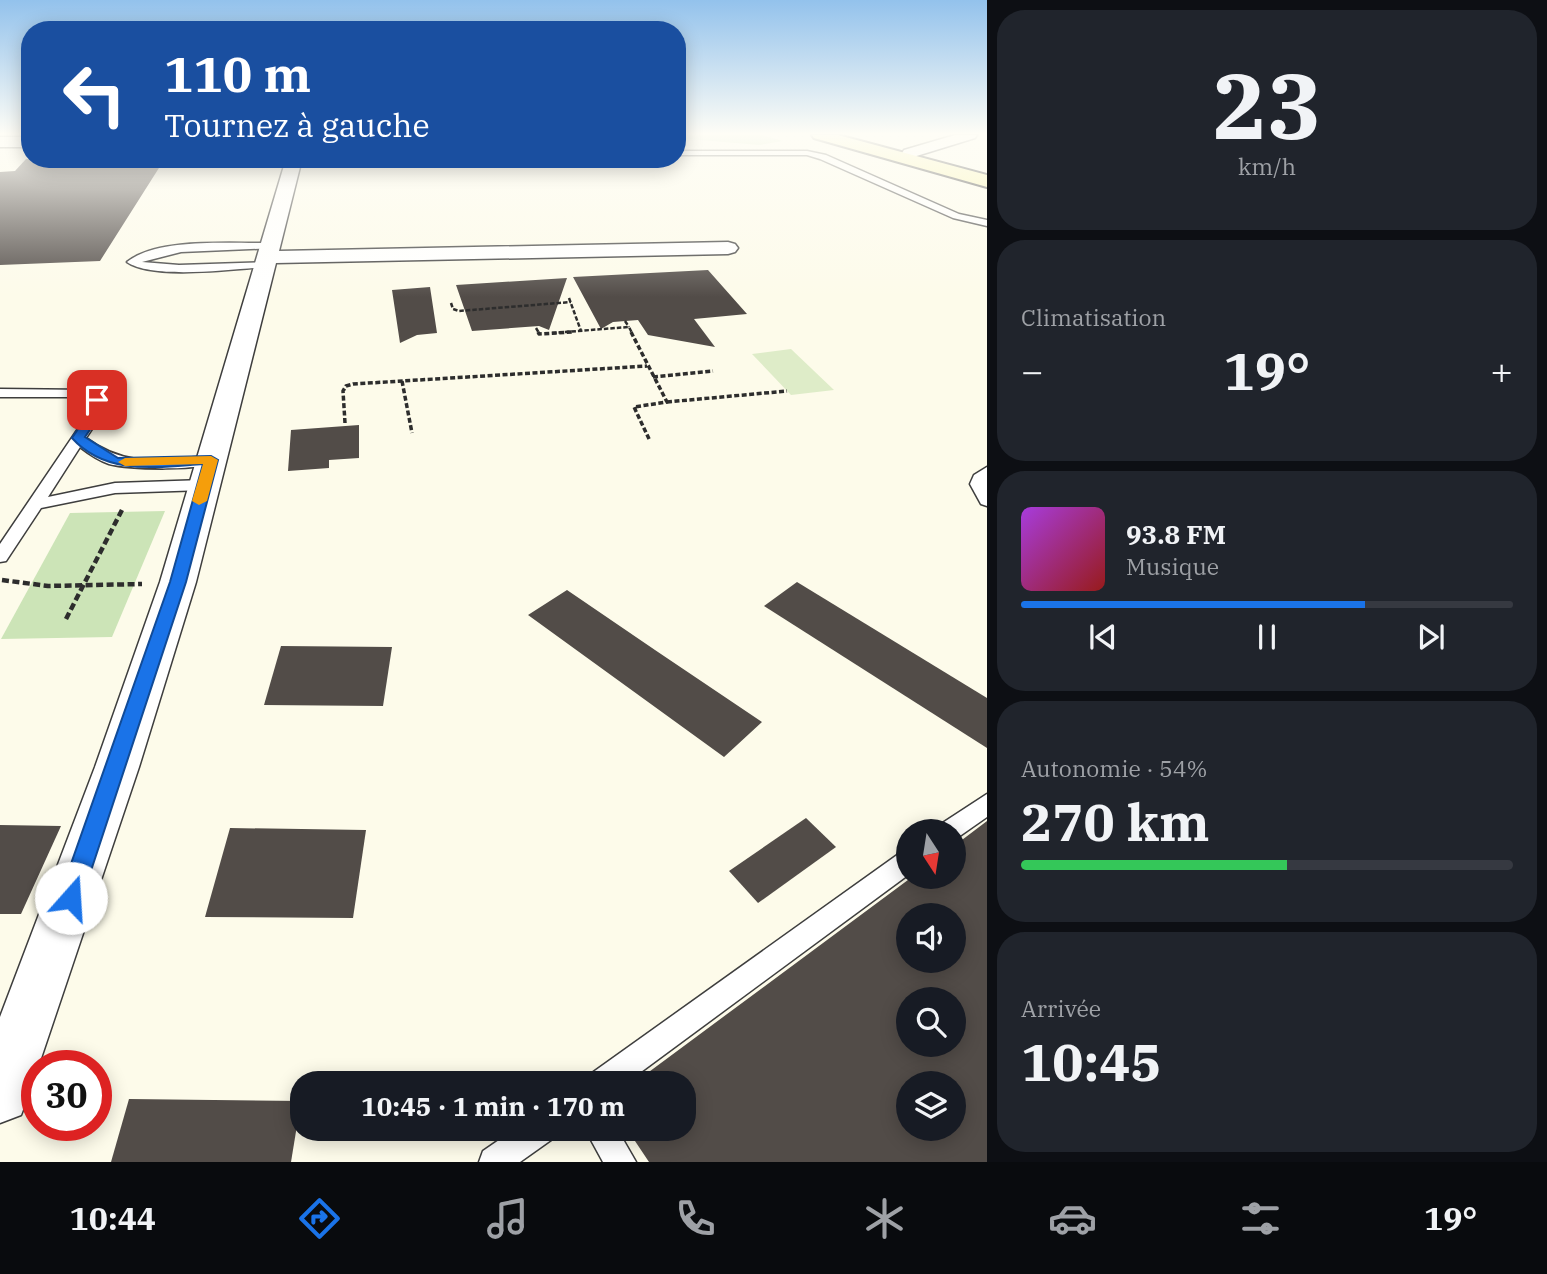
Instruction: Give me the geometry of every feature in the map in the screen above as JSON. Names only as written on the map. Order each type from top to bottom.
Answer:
[{"type":"street","points":[[0,1094],[107,793],[178,582],[286,189]]},
{"type":"street","points":[[269,256],[728,248]]},
{"type":"lane","points":[[896,189],[956,216],[987,223]]},
{"type":"lane","points":[[171,251],[269,256],[163,267],[142,266],[132,262],[146,255],[171,251]]},
{"type":"lane","points":[[0,393],[86,393],[97,400],[99,408],[0,557]]},
{"type":"lane","points":[[78,438],[98,453],[116,461],[208,472]]},
{"type":"lane","points":[[35,504],[81,493],[135,487],[208,472]]},
{"type":"lane","points":[[987,472],[979,478],[978,484],[987,501]]},
{"type":"lane","points":[[966,819],[987,804]]},
{"type":"lane","points":[[619,1071],[896,870]]},
{"type":"lane","points":[[494,1162],[523,1141]]},
{"type":"lane","points":[[608,1141],[621,1162]]},
{"type":"path","points":[[451,303],[453,309],[459,311],[570,300],[581,331]]},
{"type":"path","points":[[625,321],[667,402]]},
{"type":"path","points":[[536,328],[542,334],[628,327]]},
{"type":"path","points":[[345,424],[343,391],[346,386],[648,366]]},
{"type":"path","points":[[653,377],[713,372]]},
{"type":"path","points":[[402,381],[412,433]]},
{"type":"path","points":[[650,441],[635,407],[787,391]]},
{"type":"path","points":[[66,619],[135,487]]},
{"type":"path","points":[[0,579],[9,584],[178,582]]},
{"type":"green space","points":[[791,349],[834,390],[791,395],[752,354]]},
{"type":"green space","points":[[165,511],[112,637],[1,639],[70,513]]},
{"type":"building","points":[[0,189],[145,189],[100,261],[0,265]]},
{"type":"building","points":[[708,270],[747,314],[694,319],[715,347],[648,335],[638,320],[613,322],[601,329],[573,277]]},
{"type":"building","points":[[567,278],[549,330],[539,326],[472,331],[456,285]]},
{"type":"building","points":[[430,287],[437,333],[417,335],[400,343],[392,290]]},
{"type":"building","points":[[359,425],[359,458],[329,460],[329,468],[288,471],[291,430]]},
{"type":"building","points":[[797,582],[987,698],[987,748],[764,606]]},
{"type":"building","points":[[567,590],[762,722],[724,757],[528,615]]},
{"type":"building","points":[[281,646],[392,647],[383,706],[264,705]]},
{"type":"building","points":[[806,818],[836,847],[758,903],[729,871]]},
{"type":"building","points":[[987,821],[987,1162],[649,1162],[635,1141],[696,1141],[696,1071],[650,1071],[896,889],[966,889],[966,837]]},
{"type":"building","points":[[0,825],[61,826],[21,914],[0,914]]},
{"type":"building","points":[[230,828],[366,830],[353,918],[205,917]]},
{"type":"building","points":[[129,1099],[290,1101],[290,1141],[294,1141],[291,1162],[111,1162]]},
{"type":"slow traffic","points":[[125,462],[211,460],[199,501]]},
{"type":"route","points":[[71,898],[178,582],[211,460],[146,463],[116,461],[98,453],[78,438],[99,408],[97,400]]}]
